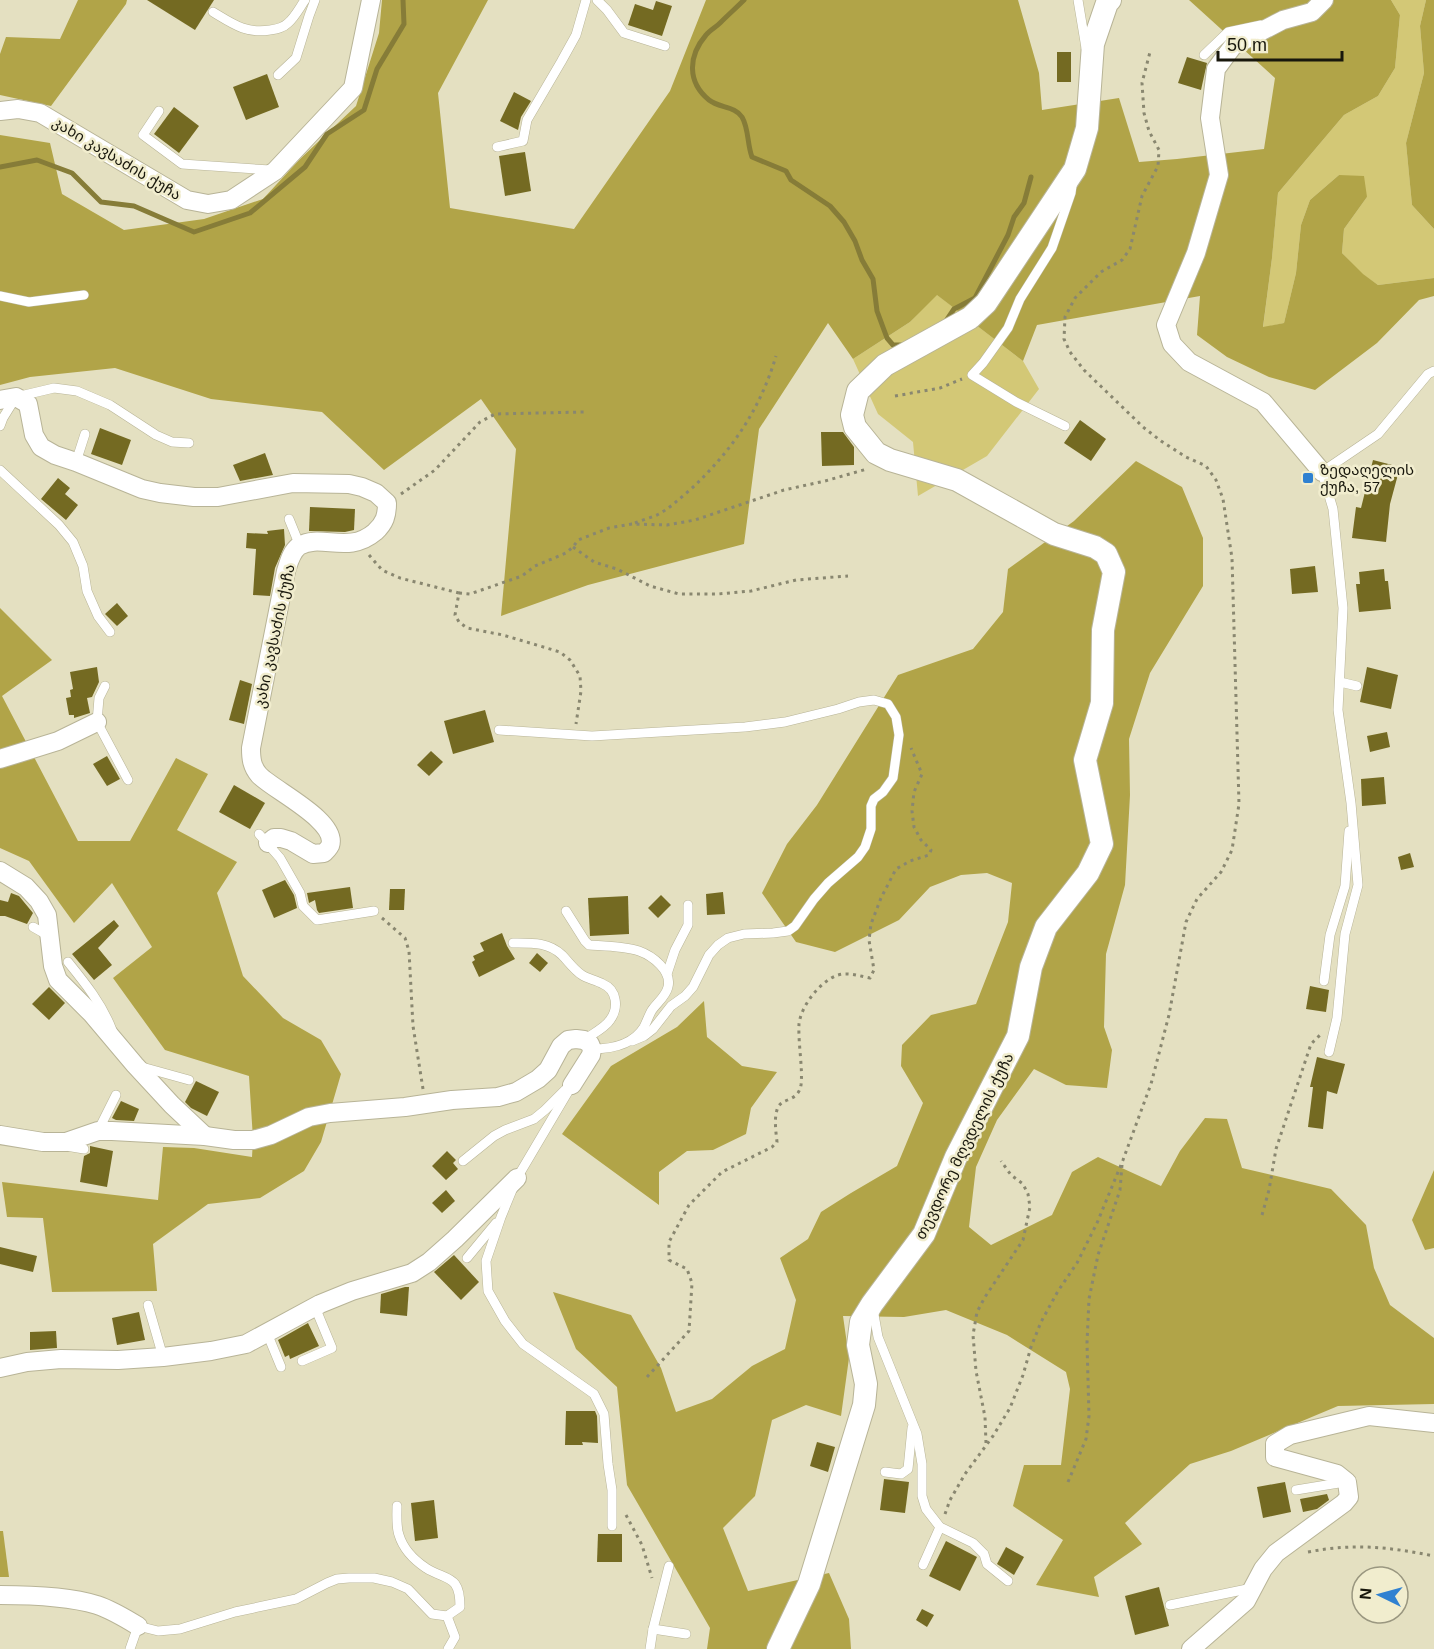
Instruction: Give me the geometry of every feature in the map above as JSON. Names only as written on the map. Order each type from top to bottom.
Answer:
[{"type":"street","name":"კახი კავსაძის ქუჩა","points":[[0,111],[18,109],[40,113],[187,200],[208,204],[231,200],[275,171],[353,88],[371,0]]},
{"type":"street","name":"თევდორე მღვდელის ქუჩა","points":[[778,1649],[809,1584],[864,1405],[866,1384],[858,1345],[861,1322],[924,1234],[956,1157],[1018,1036],[1031,967],[1046,927],[1088,873],[1102,844],[1085,760],[1102,703],[1103,630],[1114,572],[1106,554],[1095,547],[1054,534],[957,480],[890,460],[876,453],[855,427],[852,415],[858,391],[885,365],[970,318],[987,303],[1075,169],[1087,128],[1093,44],[1110,0]]},
{"type":"street","points":[[1322,472],[1263,402],[1189,362],[1172,344],[1166,325],[1196,253],[1219,175],[1210,118],[1216,69],[1233,46],[1283,20],[1312,12],[1324,0]]},
{"type":"street","points":[[8,398],[28,404],[34,435],[41,447],[55,455],[142,489],[194,497],[218,497],[283,484],[349,484],[362,487],[376,493],[387,503],[387,514],[382,526],[363,540]]},
{"type":"street","name":"კახი კავსაძის ქუჩა","points":[[264,838],[281,838],[313,854],[324,853],[330,847],[331,837],[325,826],[259,775],[251,760],[251,748],[286,571],[292,554],[300,546],[314,543],[353,543],[363,540]]},
{"type":"street","points":[[0,759],[58,741],[97,722]]},
{"type":"street","points":[[0,872],[26,888],[39,901],[47,915],[53,966],[58,980],[98,1020],[172,1105],[205,1136]]},
{"type":"street","points":[[0,1136],[43,1142],[66,1142],[98,1131],[112,1131],[253,1140],[271,1135],[309,1117],[330,1113],[498,1097],[516,1092],[538,1079],[548,1070],[561,1046],[568,1040],[576,1039],[588,1044],[591,1055],[572,1085]]},
{"type":"street","points":[[0,1368],[27,1362],[61,1359],[118,1360],[163,1357],[246,1344],[315,1307],[352,1291],[412,1273],[429,1262],[517,1178]]},
{"type":"street","points":[[1191,1649],[1246,1601],[1263,1569],[1276,1553],[1349,1497],[1347,1482],[1337,1474],[1275,1457],[1275,1444],[1290,1436],[1369,1416],[1434,1423]]},
{"type":"street","points":[[0,1595],[70,1599],[97,1605],[138,1626]]},
{"type":"lane","points":[[213,12],[240,27],[261,32],[281,28],[289,23],[305,0]]},
{"type":"lane","points":[[278,75],[296,58],[315,0]]},
{"type":"lane","points":[[497,147],[523,141],[527,120],[576,34],[586,0]]},
{"type":"lane","points":[[598,0],[624,33],[665,46]]},
{"type":"lane","points":[[1078,0],[1083,39],[1092,67]]},
{"type":"lane","points":[[1204,55],[1228,32],[1283,20]]},
{"type":"lane","points":[[159,111],[143,135],[182,165],[275,171]]},
{"type":"lane","points":[[1065,426],[1016,402],[972,375],[1008,328],[1020,299],[1052,248],[1071,193],[1075,169]]},
{"type":"lane","points":[[0,296],[29,302],[84,295]]},
{"type":"lane","points":[[1329,1052],[1337,1018],[1345,934],[1358,885],[1351,803],[1338,710],[1343,608],[1333,509],[1322,472],[1378,434],[1428,374],[1434,371]]},
{"type":"lane","points":[[0,426],[8,398],[54,388],[77,391],[110,405],[156,435],[172,442],[189,442]]},
{"type":"lane","points":[[76,462],[85,434]]},
{"type":"lane","points":[[0,470],[59,525],[73,542],[83,566],[87,591],[98,616],[110,632]]},
{"type":"lane","points":[[289,519],[300,546]]},
{"type":"lane","points":[[1340,682],[1357,686]]},
{"type":"lane","points":[[105,686],[99,698],[97,722],[128,780]]},
{"type":"lane","points":[[499,730],[592,736],[745,727],[785,722],[874,700],[888,704],[896,717],[899,735],[893,778],[883,792],[874,799],[871,806],[871,829],[865,847],[858,856],[828,883],[795,926],[788,931],[744,933],[728,938],[718,945],[709,955],[693,987],[671,1006],[653,1029],[644,1036],[604,1049],[588,1044],[610,1020],[615,1007],[612,990],[603,983],[582,975],[550,946],[513,943]]},
{"type":"lane","points":[[1324,981],[1330,935],[1345,886],[1351,803]]},
{"type":"lane","points":[[264,838],[294,881],[303,906],[317,920],[374,911]]},
{"type":"lane","points":[[632,1041],[639,1034],[668,987],[667,974],[675,950],[688,925],[688,905]]},
{"type":"lane","points":[[566,911],[589,945],[640,951],[661,965],[667,974]]},
{"type":"lane","points":[[33,927],[51,938]]},
{"type":"lane","points":[[68,962],[89,988],[107,1017],[119,1046]]},
{"type":"lane","points":[[135,1065],[189,1080]]},
{"type":"lane","points":[[463,1161],[500,1133],[534,1119],[560,1093],[572,1085]]},
{"type":"lane","points":[[572,1085],[517,1178],[501,1217],[486,1261],[488,1291],[505,1321],[523,1344],[594,1394],[604,1414],[612,1490],[612,1527]]},
{"type":"lane","points":[[98,1131],[116,1095]]},
{"type":"lane","points":[[43,1142],[84,1149]]},
{"type":"lane","points":[[467,1258],[501,1217]]},
{"type":"lane","points":[[872,1304],[878,1337],[913,1424],[920,1448],[922,1496],[927,1509],[940,1527],[973,1544],[984,1554],[987,1564],[1008,1581]]},
{"type":"lane","points":[[148,1305],[163,1357]]},
{"type":"lane","points":[[302,1361],[332,1348],[315,1307]]},
{"type":"lane","points":[[267,1333],[281,1367]]},
{"type":"lane","points":[[885,1472],[901,1474],[908,1469],[913,1424]]},
{"type":"lane","points":[[1296,1490],[1347,1482]]},
{"type":"lane","points":[[130,1649],[138,1626],[158,1631],[180,1629],[235,1612],[296,1599],[337,1579],[374,1578],[392,1582],[408,1589],[432,1614],[447,1616],[459,1607],[460,1593],[450,1578],[427,1568],[410,1555],[398,1534],[397,1506]]},
{"type":"lane","points":[[923,1565],[940,1527]]},
{"type":"lane","points":[[650,1649],[669,1566]]},
{"type":"lane","points":[[1170,1605],[1252,1588]]},
{"type":"lane","points":[[447,1616],[455,1637],[448,1649]]},
{"type":"lane","points":[[653,1629],[686,1634]]},
{"type":"path","points":[[940,1527],[950,1500],[965,1474],[987,1445],[1010,1407],[1041,1322],[1077,1263],[1097,1223],[1151,1084],[1162,1046],[1186,922],[1197,899],[1221,872],[1232,850],[1239,804],[1232,558],[1223,499],[1216,480],[1206,466],[1186,457],[1143,427],[1084,370],[1070,352],[1064,339],[1065,317],[1075,298],[1101,272],[1122,260],[1130,249],[1142,196],[1158,166],[1159,150],[1149,131],[1144,113],[1142,83],[1149,52]]},
{"type":"path","points":[[363,540],[368,554],[382,570],[400,578],[459,593],[470,594],[522,576],[535,566],[566,553],[578,540],[609,528],[632,524],[657,515],[675,503],[705,475],[742,431],[768,381],[776,356]]},
{"type":"path","points":[[894,396],[940,388],[972,375]]},
{"type":"path","points":[[387,503],[435,470],[480,422],[495,414],[585,412]]},
{"type":"path","points":[[632,524],[667,525],[695,520],[784,490],[858,473],[890,460]]},
{"type":"path","points":[[573,547],[594,561],[617,569],[650,586],[679,594],[751,591],[796,580],[848,576]]},
{"type":"path","points":[[459,593],[455,615],[459,622],[467,628],[503,635],[560,652],[570,660],[580,675],[581,691],[574,735]]},
{"type":"path","points":[[647,1377],[689,1331],[692,1282],[687,1269],[669,1260],[669,1242],[689,1205],[722,1172],[772,1147],[777,1142],[777,1109],[782,1102],[795,1097],[801,1086],[799,1022],[806,1002],[819,987],[837,976],[855,974],[870,978],[874,970],[869,940],[870,924],[881,898],[896,870],[910,861],[929,855],[931,850],[921,840],[914,827],[912,811],[914,792],[922,774],[910,741]]},
{"type":"path","points":[[374,911],[405,938],[409,951],[413,1026],[425,1104]]},
{"type":"path","points":[[1262,1215],[1276,1149],[1311,1044],[1337,1018]]},
{"type":"path","points":[[1068,1482],[1086,1439],[1089,1416],[1087,1343],[1089,1299],[1098,1255],[1120,1190],[1123,1160]]},
{"type":"path","points":[[987,1445],[973,1335],[976,1312],[1023,1240],[1030,1207],[1028,1194],[1023,1184],[1011,1175],[1001,1161]]},
{"type":"path","points":[[612,1490],[642,1545],[660,1604]]},
{"type":"path","points":[[1303,1553],[1331,1548],[1374,1546],[1434,1557]]},
{"type":"shaded area","points":[[78,0],[127,0],[51,106],[0,95],[0,54],[6,37],[60,39]]},
{"type":"shaded area","points":[[382,0],[488,0],[438,93],[450,208],[574,229],[670,91],[706,0],[1018,0],[1039,73],[1042,110],[1119,98],[1139,162],[1264,149],[1275,78],[1189,0],[1391,0],[1400,15],[1395,68],[1378,96],[1344,115],[1278,193],[1263,327],[1284,323],[1296,273],[1301,225],[1310,200],[1339,175],[1364,176],[1367,197],[1344,229],[1342,253],[1378,285],[1434,278],[1434,296],[1419,300],[1377,343],[1315,390],[1269,377],[1227,357],[1197,335],[1200,296],[1037,325],[1023,361],[937,295],[910,322],[853,359],[828,323],[759,429],[744,544],[588,585],[501,616],[516,449],[481,399],[384,470],[322,412],[211,399],[115,368],[30,377],[0,385],[0,135],[50,143],[62,194],[124,230],[204,219],[263,199],[300,159],[356,106],[379,33]]},
{"type":"shaded area","points":[[1391,0],[1426,0],[1420,26],[1424,73],[1406,143],[1412,205],[1434,229],[1434,278],[1378,285],[1362,274],[1342,253],[1344,229],[1367,197],[1339,175],[1310,200],[1301,225],[1296,273],[1284,323],[1263,328],[1278,193],[1344,115],[1378,96],[1395,68],[1400,15]]},
{"type":"shaded area","points":[[1426,0],[1434,0],[1434,229],[1412,205],[1406,143],[1424,73],[1420,26]]},
{"type":"shaded area","points":[[936,294],[1023,361],[1039,389],[987,456],[918,496],[913,442],[878,414],[853,359],[910,322]]},
{"type":"shaded area","points":[[1136,461],[1182,487],[1203,538],[1203,586],[1150,673],[1129,739],[1130,795],[1125,885],[1106,954],[1104,1027],[1112,1050],[1107,1088],[1066,1085],[1034,1069],[997,1120],[976,1167],[969,1227],[991,1245],[1052,1215],[1072,1172],[1098,1157],[1161,1186],[1180,1151],[1205,1118],[1227,1119],[1242,1168],[1331,1189],[1366,1225],[1374,1268],[1390,1305],[1434,1338],[1434,1404],[1338,1406],[1231,1451],[1190,1464],[1125,1523],[1142,1544],[1094,1577],[1099,1597],[1036,1585],[1063,1540],[1013,1506],[1024,1465],[1061,1465],[1070,1389],[1066,1372],[1007,1335],[946,1310],[904,1317],[843,1316],[849,1358],[841,1416],[806,1405],[772,1420],[755,1496],[723,1528],[748,1591],[829,1573],[849,1619],[851,1649],[707,1649],[710,1628],[627,1485],[617,1387],[576,1349],[553,1292],[631,1315],[661,1368],[676,1412],[712,1399],[752,1366],[785,1349],[796,1300],[780,1258],[808,1239],[821,1212],[897,1166],[923,1103],[901,1066],[902,1045],[931,1015],[976,1004],[1008,922],[1012,883],[987,873],[961,875],[930,887],[899,920],[835,952],[796,942],[762,893],[787,844],[817,805],[898,675],[973,649],[1003,612],[1008,569],[1074,521]]},
{"type":"shaded area","points":[[0,608],[52,660],[2,696],[78,841],[130,841],[176,758],[208,774],[177,830],[237,862],[217,893],[243,976],[283,1018],[321,1040],[341,1074],[321,1142],[304,1171],[260,1198],[208,1204],[153,1244],[157,1291],[52,1292],[43,1218],[7,1217],[2,1182],[158,1200],[163,1147],[194,1148],[252,1157],[249,1076],[165,1050],[113,978],[152,947],[112,883],[74,923],[29,861],[0,848]]},
{"type":"shaded area","points":[[704,1001],[707,1037],[742,1066],[777,1072],[751,1108],[746,1134],[713,1150],[687,1151],[659,1172],[659,1205],[562,1134],[611,1066],[677,1027]]},
{"type":"shaded area","points":[[1434,1170],[1434,1248],[1425,1250],[1412,1220]]},
{"type":"shaded area","points":[[0,1531],[3,1531],[9,1577],[0,1577]]},
{"type":"building","points":[[147,0],[214,0],[195,30]]},
{"type":"building","points":[[656,1],[672,6],[662,36],[628,25],[635,4],[653,10]]},
{"type":"building","points":[[1057,52],[1071,52],[1071,82],[1057,82]]},
{"type":"building","points":[[1187,57],[1207,63],[1201,90],[1178,83]]},
{"type":"building","points":[[267,74],[279,107],[246,120],[233,87]]},
{"type":"building","points":[[514,92],[531,101],[521,117],[518,130],[500,121]]},
{"type":"building","points":[[174,107],[199,126],[179,153],[154,134]]},
{"type":"building","points":[[525,152],[531,191],[505,196],[499,156]]},
{"type":"building","points":[[1080,420],[1106,439],[1091,461],[1064,443]]},
{"type":"building","points":[[100,428],[131,440],[122,465],[91,454]]},
{"type":"building","points":[[821,432],[843,432],[854,447],[854,465],[822,466]]},
{"type":"building","points":[[265,453],[273,475],[240,481],[233,465]]},
{"type":"building","points":[[1373,460],[1400,467],[1390,504],[1386,542],[1352,538],[1356,507],[1361,508]]},
{"type":"building","points":[[58,478],[70,488],[65,494],[78,505],[66,520],[41,499]]},
{"type":"building","points":[[310,507],[355,509],[354,530],[309,531]]},
{"type":"building","points":[[284,529],[285,545],[275,568],[270,596],[253,595],[256,549],[246,548],[247,533],[268,534],[267,531]]},
{"type":"building","points":[[1315,566],[1318,592],[1292,594],[1290,569]]},
{"type":"building","points":[[1384,569],[1385,581],[1388,581],[1391,609],[1359,612],[1356,584],[1360,584],[1359,572]]},
{"type":"building","points":[[117,603],[128,616],[117,626],[105,614]]},
{"type":"building","points":[[97,667],[99,682],[92,697],[87,698],[90,713],[74,718],[74,715],[69,715],[66,698],[71,697],[70,690],[73,689],[70,672]]},
{"type":"building","points":[[1367,667],[1398,675],[1391,709],[1360,702]]},
{"type":"building","points":[[240,680],[252,684],[244,724],[229,720]]},
{"type":"building","points":[[485,710],[494,742],[453,754],[444,721]]},
{"type":"building","points":[[1387,732],[1390,747],[1370,752],[1367,736]]},
{"type":"building","points":[[431,751],[443,762],[429,776],[417,765]]},
{"type":"building","points":[[107,756],[120,779],[107,786],[93,764]]},
{"type":"building","points":[[1384,777],[1386,804],[1362,806],[1361,779]]},
{"type":"building","points":[[234,785],[265,803],[250,829],[219,812]]},
{"type":"building","points":[[1410,853],[1414,867],[1401,870],[1398,857]]},
{"type":"building","points":[[285,880],[294,895],[297,908],[274,918],[262,890]]},
{"type":"building","points":[[350,887],[353,908],[319,913],[315,900],[309,903],[307,893]]},
{"type":"building","points":[[390,889],[405,889],[404,910],[389,910]]},
{"type":"building","points":[[723,892],[725,914],[707,915],[706,894]]},
{"type":"building","points":[[11,893],[19,896],[33,913],[27,924],[0,916],[0,900],[8,902]]},
{"type":"building","points":[[661,895],[671,905],[658,918],[648,908]]},
{"type":"building","points":[[628,896],[629,934],[590,936],[588,898]]},
{"type":"building","points":[[114,920],[119,926],[98,948],[112,965],[94,980],[72,954]]},
{"type":"building","points":[[502,933],[515,959],[479,977],[472,962],[475,960],[473,956],[484,951],[480,943]]},
{"type":"building","points":[[537,953],[548,963],[540,972],[529,963]]},
{"type":"building","points":[[1310,986],[1329,990],[1326,1012],[1306,1009]]},
{"type":"building","points":[[49,987],[65,1003],[49,1020],[32,1004]]},
{"type":"building","points":[[1317,1057],[1345,1064],[1337,1094],[1327,1091],[1323,1129],[1308,1127],[1313,1087],[1310,1087]]},
{"type":"building","points":[[196,1081],[219,1092],[207,1116],[191,1108],[185,1102]]},
{"type":"building","points":[[121,1101],[139,1109],[134,1121],[112,1118]]},
{"type":"building","points":[[90,1146],[113,1151],[107,1187],[80,1182],[84,1156],[90,1153]]},
{"type":"building","points":[[447,1151],[456,1160],[453,1163],[458,1169],[446,1180],[432,1166]]},
{"type":"building","points":[[446,1190],[455,1201],[442,1213],[432,1203]]},
{"type":"building","points":[[0,1247],[37,1256],[33,1272],[0,1264]]},
{"type":"building","points":[[454,1255],[479,1282],[461,1300],[434,1272]]},
{"type":"building","points":[[409,1287],[407,1316],[380,1313],[381,1294]]},
{"type":"building","points":[[139,1312],[145,1340],[117,1345],[112,1318]]},
{"type":"building","points":[[308,1323],[319,1346],[290,1359],[289,1355],[285,1357],[278,1340]]},
{"type":"building","points":[[56,1331],[57,1348],[30,1350],[30,1332]]},
{"type":"building","points":[[566,1411],[595,1411],[598,1443],[582,1442],[583,1445],[565,1445]]},
{"type":"building","points":[[817,1442],[835,1447],[828,1472],[810,1466]]},
{"type":"building","points":[[884,1479],[909,1482],[905,1513],[880,1510]]},
{"type":"building","points":[[1285,1482],[1291,1512],[1263,1518],[1257,1487]]},
{"type":"building","points":[[1327,1494],[1329,1500],[1317,1509],[1303,1512],[1300,1499]]},
{"type":"building","points":[[434,1500],[438,1538],[415,1541],[411,1503]]},
{"type":"building","points":[[598,1534],[622,1534],[622,1562],[597,1562]]},
{"type":"building","points":[[946,1541],[977,1557],[960,1591],[929,1576]]},
{"type":"building","points":[[1006,1547],[1024,1557],[1014,1575],[997,1564]]},
{"type":"building","points":[[1159,1587],[1169,1626],[1135,1635],[1125,1596]]},
{"type":"building","points":[[922,1609],[934,1615],[927,1627],[916,1620]]},
{"type":"waterway","points":[[0,167],[37,160],[72,173],[101,202],[134,206],[194,232],[250,213],[305,167],[327,134],[364,110],[377,69],[404,24],[403,0]]},
{"type":"waterway","points":[[744,0],[700,43],[692,69],[697,85],[709,100],[739,113],[746,126],[752,157],[786,171],[791,180],[830,206],[844,222],[873,279],[877,311],[887,338],[893,345],[902,345]]},
{"type":"waterway","points":[[946,321],[954,309],[975,298],[1008,235],[1014,217],[1024,203],[1031,177]]},
{"type":"place","name":"ზედაღელის ქუჩა, 57","points":[[1308,478]]}]
